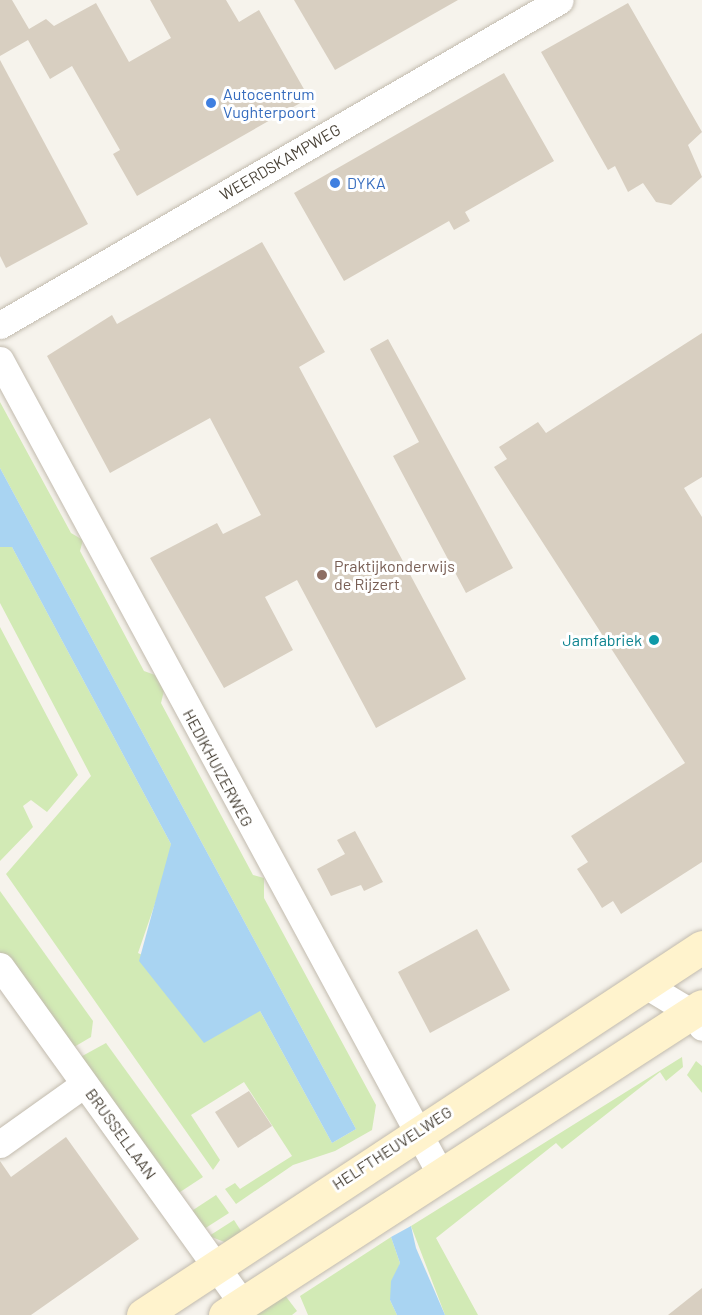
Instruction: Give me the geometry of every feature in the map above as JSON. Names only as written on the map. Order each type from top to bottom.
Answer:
[{"type":"main road","name":"HELFTHEUVELWEG","points":[[142,1315],[214,1264],[416,1131],[702,947]]},
{"type":"main road","points":[[233,1309],[440,1173],[699,1015]]},
{"type":"street","name":"WEERDSKAMPWEG","points":[[0,326],[560,0]]},
{"type":"street","name":"HEDIKHUIZERWEG","points":[[0,360],[440,1173]]},
{"type":"street","name":"BRUSSELLAAN","points":[[0,966],[214,1264],[233,1309]]},
{"type":"street","points":[[644,984],[699,1015]]},
{"type":"street","points":[[0,1144],[84,1084]]},
{"type":"green space","points":[[0,402],[71,533],[83,540],[80,551],[144,671],[155,675],[164,691],[161,703],[253,875],[264,878],[264,898],[376,1105],[372,1130],[335,1151],[293,1165],[236,1204],[225,1189],[235,1183],[240,1189],[292,1156],[244,1082],[191,1115],[220,1160],[213,1170],[6,874],[91,776],[0,603],[0,547],[12,547],[171,844],[169,863],[138,953],[260,1011],[332,1143],[356,1129],[0,468]]},
{"type":"green space","points":[[0,627],[78,775],[47,812],[31,800],[23,806],[33,827],[0,861]]},
{"type":"green space","points":[[0,891],[93,1021],[91,1037],[69,1050],[0,952]]},
{"type":"green space","points":[[106,1043],[203,1177],[174,1196],[75,1060]]},
{"type":"green space","points":[[682,1057],[683,1067],[666,1081],[660,1072],[562,1149],[556,1143],[436,1238],[478,1315],[445,1315],[411,1226]]},
{"type":"green space","points":[[696,1061],[702,1066],[702,1093],[687,1075]]},
{"type":"green space","points":[[216,1195],[229,1213],[204,1229],[187,1214]]},
{"type":"green space","points":[[234,1220],[243,1234],[227,1243],[209,1236]]},
{"type":"green space","points":[[391,1237],[400,1263],[390,1300],[397,1315],[308,1315],[300,1296]]},
{"type":"green space","points":[[284,1294],[297,1311],[292,1315],[253,1315]]},
{"type":"water","points":[[0,468],[356,1129],[332,1143],[260,1011],[204,1043],[139,961],[171,844],[12,547],[0,547]]},
{"type":"water","points":[[411,1226],[416,1248],[445,1315],[397,1315],[390,1300],[391,1281],[400,1263],[391,1237]]},
{"type":"building","points":[[0,0],[12,0],[29,29],[46,19],[54,26],[96,3],[129,62],[171,38],[150,0],[226,0],[239,22],[259,10],[309,98],[137,196],[113,154],[120,150],[72,66],[50,79],[28,40],[0,56]]},
{"type":"building","points":[[294,0],[458,0],[335,70]]},
{"type":"building","points":[[628,3],[702,132],[688,145],[702,177],[671,205],[656,202],[643,183],[628,192],[615,166],[608,170],[541,52]]},
{"type":"building","points":[[0,60],[88,224],[6,268],[0,256]]},
{"type":"building","points":[[504,73],[554,161],[465,212],[470,221],[454,230],[449,221],[344,281],[294,193]]},
{"type":"building","points":[[262,242],[325,352],[299,367],[466,679],[376,728],[297,580],[265,597],[293,650],[224,688],[150,558],[217,523],[223,534],[261,515],[210,418],[110,473],[47,356],[112,315],[117,324]]},
{"type":"building","name":"Jamfabriek","points":[[702,333],[702,477],[684,488],[702,517],[702,862],[621,914],[613,901],[602,908],[577,869],[588,862],[571,836],[685,763],[494,467],[507,459],[499,447],[538,422],[546,433]]},
{"type":"building","points":[[388,339],[513,568],[466,593],[393,456],[419,442],[370,349]]},
{"type":"building","points":[[355,831],[383,882],[364,891],[361,885],[331,896],[317,869],[345,854],[337,840]]},
{"type":"building","points":[[477,929],[510,990],[430,1033],[398,972]]},
{"type":"building","points":[[249,1091],[272,1126],[238,1148],[215,1112]]},
{"type":"building","points":[[66,1137],[139,1239],[31,1315],[0,1315],[0,1161],[11,1177]]},
{"type":"building","points":[[702,1288],[702,1315],[668,1315]]},
{"type":"place","name":"Autocentrum Vughterpoort","points":[[211,103]]},
{"type":"place","name":"DYKA","points":[[335,183]]},
{"type":"place","name":"Praktijkonderwijs de Rijzert","points":[[322,575]]},
{"type":"place","name":"Jamfabriek","points":[[654,640]]}]
